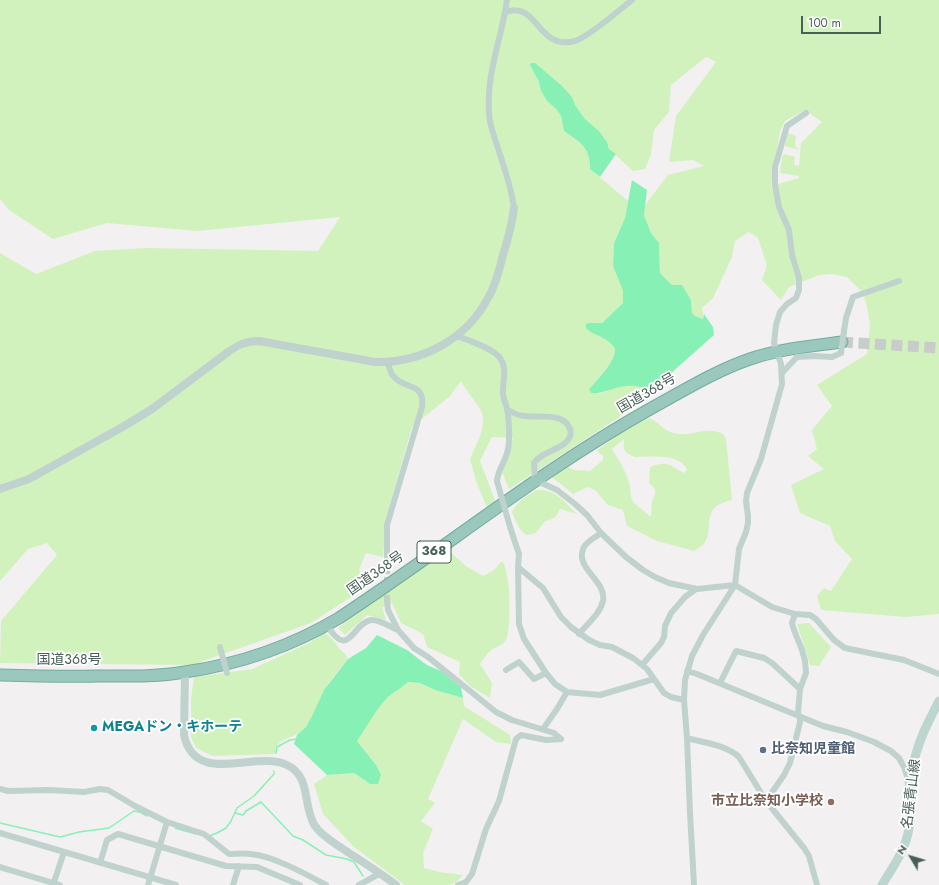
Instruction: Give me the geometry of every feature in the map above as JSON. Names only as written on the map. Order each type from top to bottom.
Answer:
[{"type":"highway","name":"国道368号","points":[[0,676],[139,676],[185,672],[248,658],[288,644],[327,625],[352,609],[535,480],[634,418],[723,369],[750,359],[778,352],[841,348]]},
{"type":"main road","name":"名張青山線","points":[[882,885],[904,848],[909,828],[911,786],[917,752],[925,728],[939,701]]},
{"type":"street","points":[[0,489],[29,479],[126,425],[152,409],[228,352],[241,344],[247,342],[259,342],[375,362],[388,362],[410,358],[430,352],[457,336],[477,315],[493,289],[510,231],[514,208],[509,183],[491,126],[488,99],[507,0]]},
{"type":"street","points":[[505,12],[515,9],[522,10],[530,15],[541,30],[550,38],[569,42],[584,37],[632,0]]},
{"type":"street","points":[[694,885],[684,680],[692,656],[703,635],[735,585],[739,549],[748,523],[746,501],[747,494],[761,459],[782,384],[781,364],[774,342],[776,325],[780,312],[787,304],[796,298],[799,290],[799,278],[792,255],[789,230],[779,207],[775,184],[775,167],[787,126],[806,113]]},
{"type":"street","points":[[782,373],[787,366],[797,358],[814,356],[832,357],[841,348],[846,318],[853,296],[899,280]]},
{"type":"street","points":[[457,336],[485,347],[501,359],[504,368],[503,394],[508,410],[508,447],[506,457],[498,473],[497,481],[519,554],[520,629],[524,639],[554,684],[566,692],[600,695],[654,679]]},
{"type":"street","points":[[387,568],[387,525],[423,400],[417,389],[399,381],[393,376],[388,362]]},
{"type":"street","points":[[508,410],[520,415],[562,419],[568,424],[571,432],[570,439],[557,449],[535,460],[535,480],[557,490],[575,504],[587,515],[601,533],[626,557],[643,570],[669,583],[696,588],[735,585],[772,607],[795,614],[810,615],[816,619],[834,640],[845,648],[904,660],[939,674]]},
{"type":"street","points":[[579,634],[598,612],[603,600],[601,586],[587,570],[583,562],[582,554],[584,547],[601,533]]},
{"type":"street","points":[[518,567],[543,588],[561,617],[579,634],[600,645],[612,647],[633,658],[642,665],[664,692],[671,697],[684,700]]},
{"type":"street","points":[[642,665],[661,643],[664,637],[665,626],[671,613],[685,597],[696,588]]},
{"type":"street","points":[[387,601],[388,610],[398,630],[410,645],[428,657],[496,712],[527,725],[554,733],[561,739],[546,740],[521,735],[516,739],[499,801],[486,829],[472,874],[466,882],[458,885]]},
{"type":"street","points":[[766,801],[784,775],[790,763],[800,722],[798,713],[800,689],[806,673],[802,650],[792,622],[795,614]]},
{"type":"street","points":[[327,625],[334,636],[338,639],[344,640],[351,636],[369,620],[377,621],[398,630]]},
{"type":"street","points":[[220,647],[227,673]]},
{"type":"street","points":[[720,683],[736,651],[764,658],[800,689]]},
{"type":"street","points":[[506,670],[519,662],[534,679],[546,673]]},
{"type":"street","points":[[687,671],[720,683],[823,726],[867,739],[891,751],[899,758],[904,767],[908,785],[911,786]]},
{"type":"street","points":[[185,672],[184,735],[186,744],[194,755],[213,764],[271,761],[278,762],[292,768],[303,781],[311,817],[320,831],[396,885]]},
{"type":"street","points":[[543,729],[557,709],[566,692]]},
{"type":"street","points":[[687,738],[725,748],[734,752],[739,757],[766,801],[809,856],[817,885]]},
{"type":"street","points":[[0,789],[8,791],[49,790],[84,792],[106,789],[166,824],[207,836],[229,854],[258,855],[310,876],[326,885]]},
{"type":"street","points":[[148,885],[166,824]]},
{"type":"street","points":[[0,833],[176,885]]},
{"type":"street","points":[[100,863],[107,840],[118,834],[226,866],[262,868],[300,885]]},
{"type":"street","points":[[0,867],[56,884],[64,852]]},
{"type":"street","points":[[233,885],[239,866]]},
{"type":"street","points":[[359,885],[379,874]]},
{"type":"shaded area","points":[[0,0],[939,0],[939,614],[906,617],[821,610],[817,596],[824,588],[831,591],[852,559],[835,541],[830,526],[800,513],[791,485],[824,469],[808,456],[817,449],[812,430],[832,406],[817,385],[867,354],[870,325],[863,293],[847,277],[832,274],[819,275],[789,287],[781,300],[762,280],[767,266],[758,238],[749,232],[735,241],[732,257],[713,298],[702,308],[704,319],[695,316],[692,313],[691,300],[660,273],[659,243],[651,233],[644,215],[645,205],[668,175],[704,166],[693,160],[669,162],[676,116],[716,62],[706,57],[671,85],[669,112],[654,130],[651,155],[645,169],[633,171],[609,149],[607,142],[599,131],[585,119],[571,97],[530,65],[547,101],[561,116],[564,131],[580,142],[586,150],[590,162],[590,169],[628,201],[625,218],[614,243],[613,266],[623,291],[623,303],[602,323],[589,323],[589,331],[610,342],[615,348],[615,352],[606,369],[589,389],[599,394],[619,387],[631,385],[637,386],[651,391],[647,399],[509,489],[502,472],[513,438],[492,437],[480,461],[496,503],[487,508],[476,481],[470,459],[481,434],[483,421],[482,415],[480,409],[461,381],[450,396],[412,427],[386,518],[383,557],[366,553],[359,570],[368,586],[311,623],[192,665],[0,663],[1,621],[57,555],[47,543],[28,549],[0,581],[0,253],[36,274],[95,251],[147,248],[318,251],[340,217],[197,231],[107,223],[53,239],[9,210],[0,199]],"holes":[[[805,110],[822,122],[801,143],[799,166],[794,165],[795,157],[784,154],[782,157],[780,173],[799,176],[799,178],[771,186],[780,131],[785,121]]]},
{"type":"shaded area","points":[[531,63],[535,63],[562,86],[572,97],[575,105],[585,119],[599,131],[607,142],[609,149],[616,154],[600,177],[590,169],[588,155],[580,142],[564,131],[561,116],[547,101],[541,91],[539,82],[530,65]]},
{"type":"shaded area","points":[[788,133],[796,136],[795,146],[799,150],[785,146]]},
{"type":"shaded area","points":[[632,180],[647,190],[644,215],[651,233],[659,243],[660,273],[672,285],[682,285],[691,300],[692,313],[703,319],[704,314],[713,327],[714,335],[651,391],[642,387],[628,386],[618,387],[600,393],[591,393],[589,389],[609,365],[614,355],[615,348],[608,341],[588,330],[586,328],[586,324],[602,323],[623,303],[623,291],[613,266],[614,243],[625,218]]},
{"type":"shaded area","points":[[649,418],[673,433],[684,434],[713,431],[724,435],[726,439],[732,500],[720,504],[714,509],[709,521],[706,540],[702,546],[694,551],[657,541],[627,526],[623,510],[608,505],[595,490],[587,487],[573,494],[552,477],[567,466],[574,470],[590,471],[603,460],[603,456],[597,451],[625,430]],"holes":[[[624,439],[625,451],[631,456],[672,458],[684,465],[687,470],[684,473],[668,464],[650,467],[649,483],[655,489],[652,501],[651,517],[633,502],[627,476],[612,449]]]},
{"type":"shaded area","points":[[537,490],[544,490],[555,494],[577,514],[560,509],[553,519],[545,521],[536,533],[527,535],[516,522],[512,512],[523,499]]},
{"type":"shaded area","points":[[447,549],[466,566],[483,576],[494,570],[502,561],[505,567],[510,601],[509,626],[507,635],[504,643],[490,651],[480,664],[492,683],[490,698],[470,686],[459,674],[460,662],[427,647],[423,634],[401,623],[392,603],[382,607],[386,620],[367,615],[345,635],[338,628]]},
{"type":"shaded area","points":[[809,623],[831,647],[819,666],[810,665],[797,624]]},
{"type":"shaded area","points":[[324,633],[331,638],[348,659],[326,687],[311,719],[302,731],[279,743],[275,754],[213,756],[196,748],[191,737],[191,699],[194,677],[252,669],[309,643]]},
{"type":"shaded area","points":[[377,635],[407,650],[427,665],[441,671],[461,687],[463,698],[435,690],[420,683],[408,682],[388,697],[357,741],[376,765],[381,775],[378,784],[370,784],[354,773],[327,775],[294,744],[297,735],[306,727],[324,690],[348,659],[366,648]]},
{"type":"shaded area","points":[[408,682],[420,683],[435,690],[463,698],[464,706],[510,735],[511,744],[496,742],[463,719],[428,799],[435,803],[421,821],[433,829],[423,853],[424,868],[439,872],[463,875],[455,883],[448,885],[405,885],[354,847],[323,814],[314,784],[327,775],[354,773],[370,784],[376,765],[357,741],[379,707],[388,697]]},
{"type":"waterway","points":[[276,753],[277,747],[290,740],[297,739]]},
{"type":"waterway","points":[[209,836],[226,828],[237,808],[254,796],[274,774],[274,771]]},
{"type":"waterway","points":[[235,813],[243,815],[246,811],[261,802],[293,836],[303,840],[326,855],[347,859],[354,862],[363,876]]},
{"type":"waterway","points":[[0,823],[60,837],[79,832],[109,828],[134,811],[140,812],[147,816]]},
{"type":"waterway","points":[[175,828],[196,834]]},
{"type":"tunnel","points":[[842,342],[939,348]]},
{"type":"tunnel","points":[[387,568],[387,601]]},
{"type":"place","name":"MEGAドン・キホーテ","points":[[94,728]]},
{"type":"place","name":"比奈知児童館","points":[[763,750]]},
{"type":"place","name":"市立比奈知小学校","points":[[831,802]]}]
